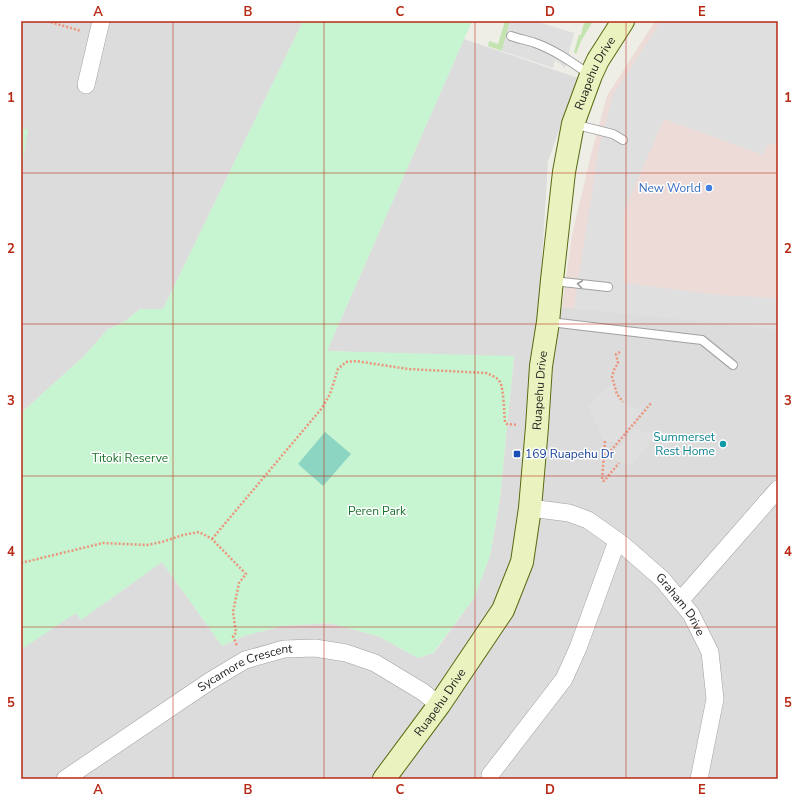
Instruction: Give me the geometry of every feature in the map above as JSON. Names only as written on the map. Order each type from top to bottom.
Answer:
[{"type":"street","name":"Ruapehu Drive","points":[[384,779],[439,705],[503,610],[522,562],[530,508],[541,366],[548,322],[564,172],[573,124],[591,75],[598,60],[623,21]]},
{"type":"street","points":[[86,85],[99,28]]},
{"type":"street","points":[[680,601],[778,489]]},
{"type":"street","name":"Graham Drive","points":[[530,508],[569,513],[588,520],[622,544],[662,579],[691,614],[710,652],[715,699],[699,779]]},
{"type":"street","points":[[490,776],[564,678],[578,648],[617,541]]},
{"type":"street","name":"Sycamore Crescent","points":[[65,779],[210,681],[245,660],[284,649],[315,648],[346,653],[375,663],[423,692],[439,705]]},
{"type":"lane","points":[[511,36],[535,43],[568,60],[591,75]]},
{"type":"lane","points":[[573,124],[613,134],[623,140]]},
{"type":"lane","points":[[552,280],[608,288]]},
{"type":"lane","points":[[548,322],[702,340],[733,366]]},
{"type":"path","points":[[47,21],[99,28]]},
{"type":"path","points":[[620,352],[616,354],[618,363],[612,377],[617,394],[623,402]]},
{"type":"path","points":[[212,539],[322,408],[330,394],[338,369],[346,362],[356,361],[408,369],[486,374],[493,376],[500,382],[504,401],[505,422],[507,424],[537,427]]},
{"type":"path","points":[[603,460],[652,402]]},
{"type":"path","points":[[604,441],[602,480],[604,481],[619,463]]},
{"type":"path","points":[[21,563],[103,543],[147,545],[199,532],[212,539],[246,574],[239,582],[233,612],[236,633],[232,636],[245,660]]},
{"type":"shaded area","points":[[21,21],[303,21],[163,309],[140,309],[124,322],[108,329],[83,357],[21,413],[21,173],[27,129],[21,129]]},
{"type":"shaded area","points":[[510,21],[535,21],[574,33],[569,52],[570,57],[564,69],[563,66],[555,60],[553,68],[502,51]]},
{"type":"shaded area","points":[[655,21],[778,21],[778,329],[562,307],[572,235],[607,96]]},
{"type":"shaded area","points":[[661,21],[770,21],[778,26],[778,144],[767,145],[763,155],[664,119],[624,211],[624,283],[719,295],[778,298],[778,329],[574,308],[599,147],[613,95]]},
{"type":"shaded area","points":[[464,39],[578,78],[548,161],[539,306],[574,308],[778,329],[778,779],[21,779],[21,648],[76,613],[81,620],[162,562],[222,646],[244,636],[282,626],[329,623],[378,636],[418,658],[434,653],[474,598],[490,556],[500,498],[514,357],[327,351]]},
{"type":"shaded area","points":[[612,383],[616,398],[630,406],[643,410],[617,442],[603,440],[588,405]]},
{"type":"shaded area","points":[[634,429],[657,434],[632,465],[610,458]]},
{"type":"green space","name":"Titoki Reserve","points":[[303,21],[472,21],[327,351],[514,356],[500,498],[490,556],[474,598],[433,653],[418,658],[378,636],[329,623],[282,626],[244,636],[222,646],[162,562],[81,620],[76,613],[22,649],[21,413],[83,357],[108,329],[124,322],[140,309],[163,309]]},
{"type":"green space","points":[[505,21],[510,21],[502,51],[488,46],[489,41],[498,44]]},
{"type":"green space","points":[[586,21],[593,21],[581,41],[576,54],[574,52],[579,35],[581,35]]},
{"type":"green space","points":[[21,129],[28,129],[21,173]]},
{"type":"green space","points":[[325,432],[351,454],[323,486],[298,464]]},
{"type":"place","name":"New World","points":[[709,188]]},
{"type":"place","name":"Summerset Rest Home","points":[[723,444]]},
{"type":"place","name":"169 Ruapehu Dr","points":[[517,454]]},
{"type":"park label","name":"Peren Park","points":[[377,511]]}]
